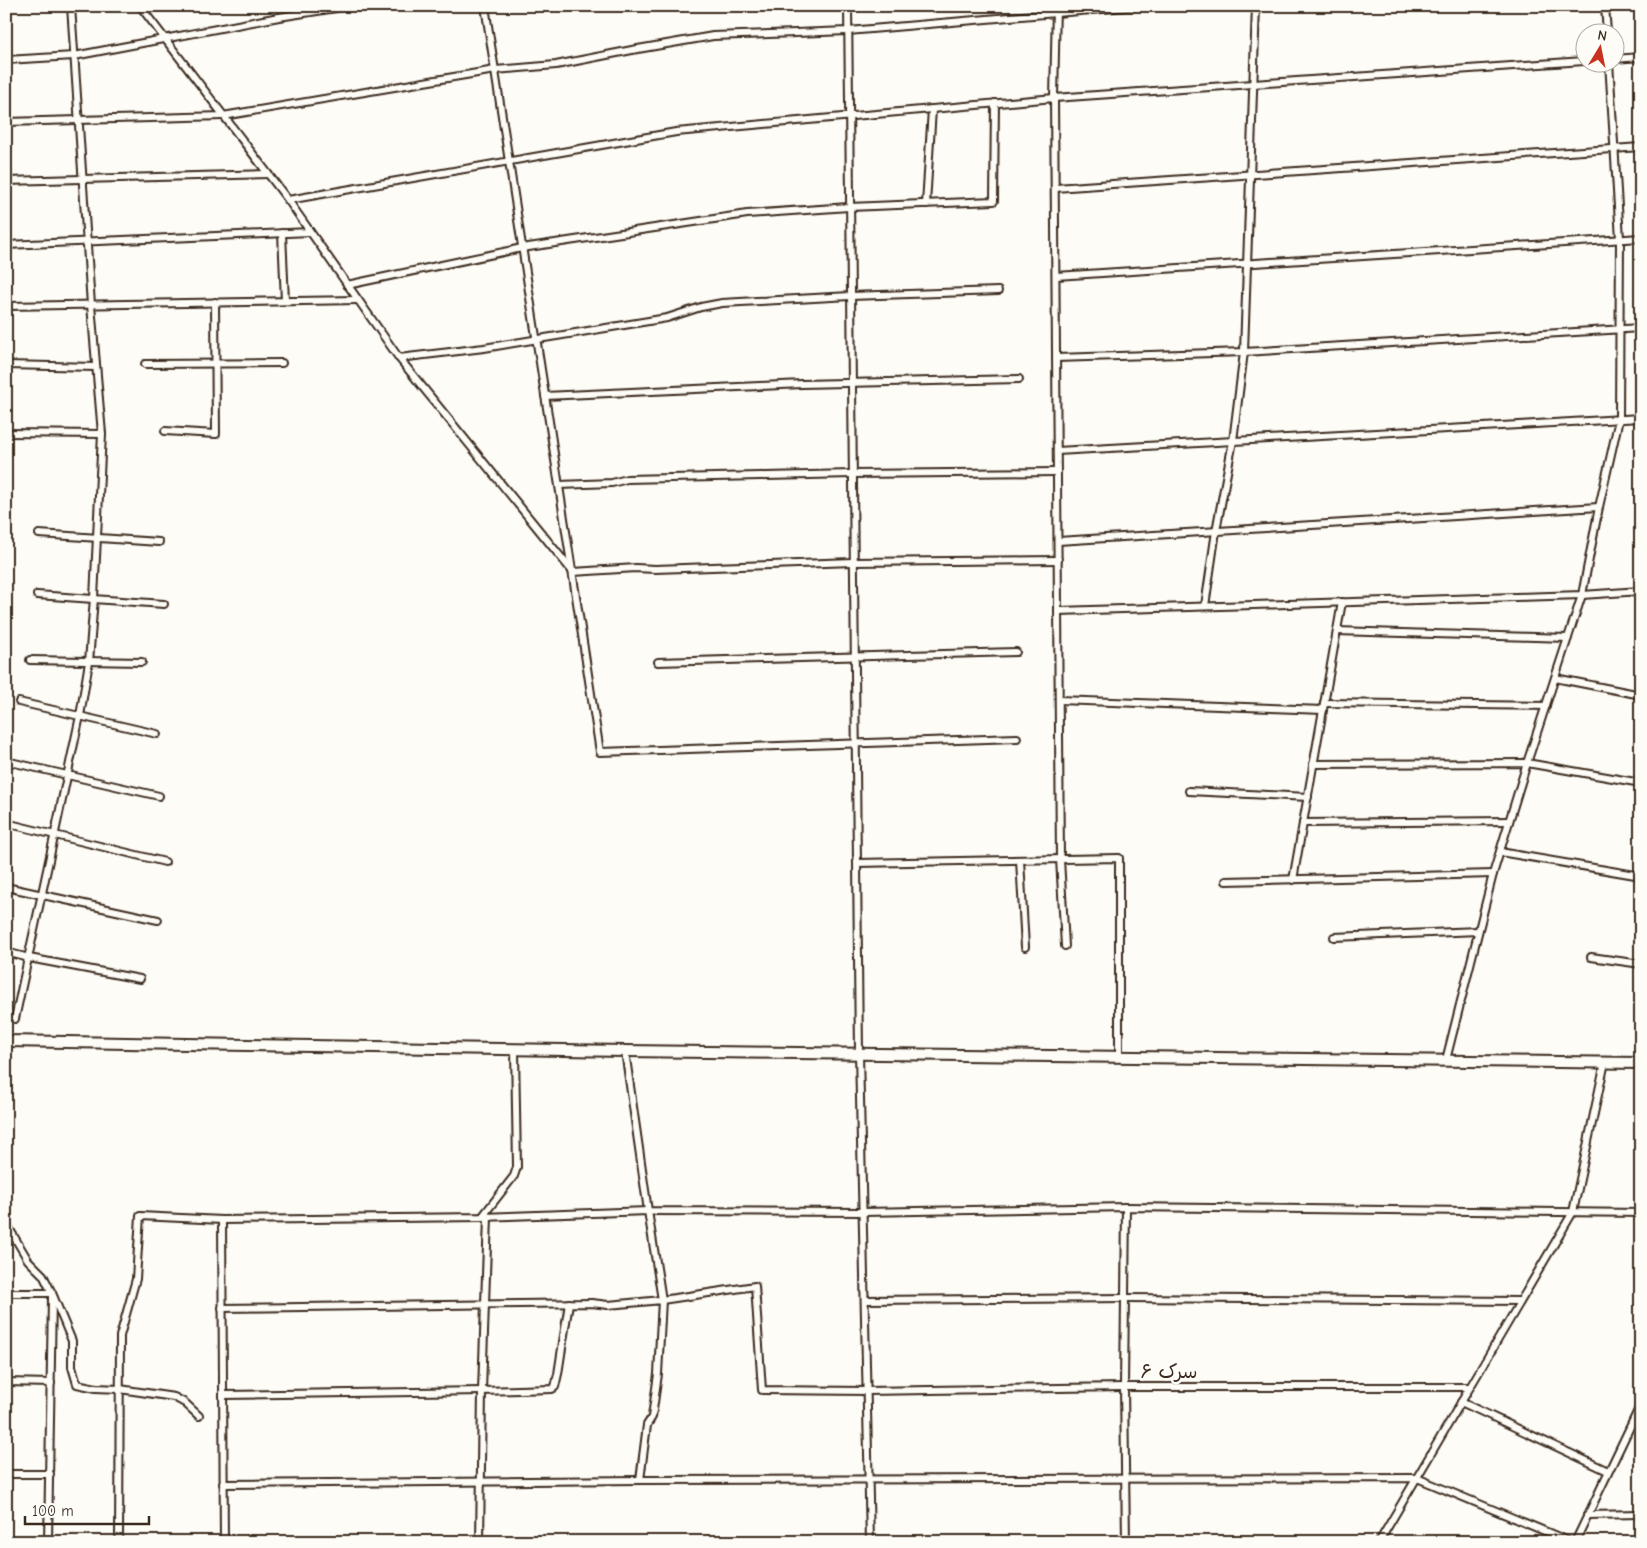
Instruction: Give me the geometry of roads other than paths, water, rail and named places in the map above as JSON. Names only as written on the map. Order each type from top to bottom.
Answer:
[{"type":"main road","points":[[6,1041],[859,1054],[1641,1062]]},
{"type":"street","points":[[15,1020],[80,716],[89,662],[94,598],[102,434],[91,305],[71,6]]},
{"type":"street","points":[[140,6],[288,200],[399,358],[572,572]]},
{"type":"street","points":[[6,60],[74,56],[164,38],[348,6]]},
{"type":"street","points":[[485,6],[600,752],[1017,738]]},
{"type":"street","points":[[848,6],[859,1054],[870,1542]]},
{"type":"street","points":[[1056,6],[1054,98],[1060,859],[1066,946]]},
{"type":"street","points":[[6,122],[223,116],[495,70],[556,65],[712,36],[848,32],[1056,15],[1138,6]]},
{"type":"street","points":[[1205,606],[1216,531],[1233,441],[1244,352],[1256,6]]},
{"type":"street","points":[[1605,6],[1606,22]]},
{"type":"street","points":[[1624,58],[1641,57]]},
{"type":"street","points":[[288,200],[676,132],[1054,98],[1574,62]]},
{"type":"street","points":[[1446,1060],[1493,874],[1582,595],[1599,507],[1619,420],[1620,239],[1610,72]]},
{"type":"street","points":[[347,285],[522,248],[747,214],[849,207],[994,201],[995,103]]},
{"type":"street","points":[[926,204],[932,109]]},
{"type":"street","points":[[1055,188],[1641,147]]},
{"type":"street","points":[[6,182],[268,174]]},
{"type":"street","points":[[6,245],[310,232]]},
{"type":"street","points":[[282,233],[285,301]]},
{"type":"street","points":[[1056,276],[1641,238]]},
{"type":"street","points":[[399,358],[484,348],[667,318],[700,307],[722,303],[998,291]]},
{"type":"street","points":[[6,306],[358,300]]},
{"type":"street","points":[[165,431],[216,434],[214,302]]},
{"type":"street","points":[[1056,358],[1244,352],[1641,328]]},
{"type":"street","points":[[145,364],[282,363]]},
{"type":"street","points":[[6,365],[96,367]]},
{"type":"street","points":[[545,396],[802,384],[1019,379]]},
{"type":"street","points":[[1057,451],[1641,418]]},
{"type":"street","points":[[6,433],[102,434]]},
{"type":"street","points":[[559,485],[612,483],[627,479],[1057,472]]},
{"type":"street","points":[[1058,541],[1599,507]]},
{"type":"street","points":[[39,534],[159,542]]},
{"type":"street","points":[[572,572],[636,568],[656,569],[853,562],[1058,560]]},
{"type":"street","points":[[1058,611],[1582,595],[1641,591]]},
{"type":"street","points":[[38,595],[164,604]]},
{"type":"street","points":[[1293,880],[1342,602]]},
{"type":"street","points":[[1337,631],[1568,638]]},
{"type":"street","points":[[658,662],[854,655],[1016,652]]},
{"type":"street","points":[[30,660],[142,662]]},
{"type":"street","points":[[1555,678],[1641,695]]},
{"type":"street","points":[[1059,700],[1324,706],[1546,706]]},
{"type":"street","points":[[19,702],[157,734]]},
{"type":"street","points":[[6,761],[159,796]]},
{"type":"street","points":[[1314,764],[1527,763],[1641,783]]},
{"type":"street","points":[[1189,791],[1308,797]]},
{"type":"street","points":[[1303,823],[1509,821]]},
{"type":"street","points":[[6,823],[165,862]]},
{"type":"street","points":[[1500,852],[1641,876]]},
{"type":"street","points":[[857,863],[1119,858],[1119,1057]]},
{"type":"street","points":[[1020,860],[1025,947]]},
{"type":"street","points":[[1226,881],[1493,874]]},
{"type":"street","points":[[6,887],[158,920]]},
{"type":"street","points":[[1334,937],[1478,931]]},
{"type":"street","points":[[6,952],[140,979]]},
{"type":"street","points":[[1591,957],[1641,964]]},
{"type":"street","points":[[480,1542],[482,1392],[486,1304],[485,1217],[514,1176],[518,1167],[516,1049]]},
{"type":"street","points":[[626,1051],[662,1300],[658,1374],[652,1417],[647,1426],[640,1480]]},
{"type":"street","points":[[1380,1542],[1519,1301],[1573,1212],[1606,1062]]},
{"type":"street","points":[[1126,1207],[1124,1387],[1126,1542]]},
{"type":"street","points":[[119,1542],[120,1336],[136,1279],[140,1216],[222,1220],[485,1217],[648,1211],[863,1212],[1126,1207],[1641,1213]]},
{"type":"street","points":[[222,1220],[224,1542]]},
{"type":"street","points":[[6,1223],[28,1260],[43,1275],[52,1293],[72,1341],[72,1367],[77,1384],[174,1397],[185,1403],[199,1416]]},
{"type":"street","name":"سرک ۶","points":[[662,1300],[755,1286],[762,1390],[1470,1387]]},
{"type":"street","points":[[6,1293],[52,1293]]},
{"type":"street","points":[[48,1542],[52,1293]]},
{"type":"street","points":[[865,1300],[1126,1298],[1519,1301]]},
{"type":"street","points":[[222,1308],[568,1303],[608,1305],[662,1300]]},
{"type":"street","points":[[223,1395],[482,1392],[555,1388],[568,1303]]},
{"type":"street","points":[[6,1382],[51,1383]]},
{"type":"street","points":[[1461,1402],[1608,1471]]},
{"type":"street","points":[[1575,1542],[1641,1404]]},
{"type":"street","points":[[6,1474],[50,1474]]},
{"type":"street","points":[[223,1484],[640,1480],[1417,1478],[1571,1542]]},
{"type":"street","points":[[1587,1515],[1641,1514]]}]
